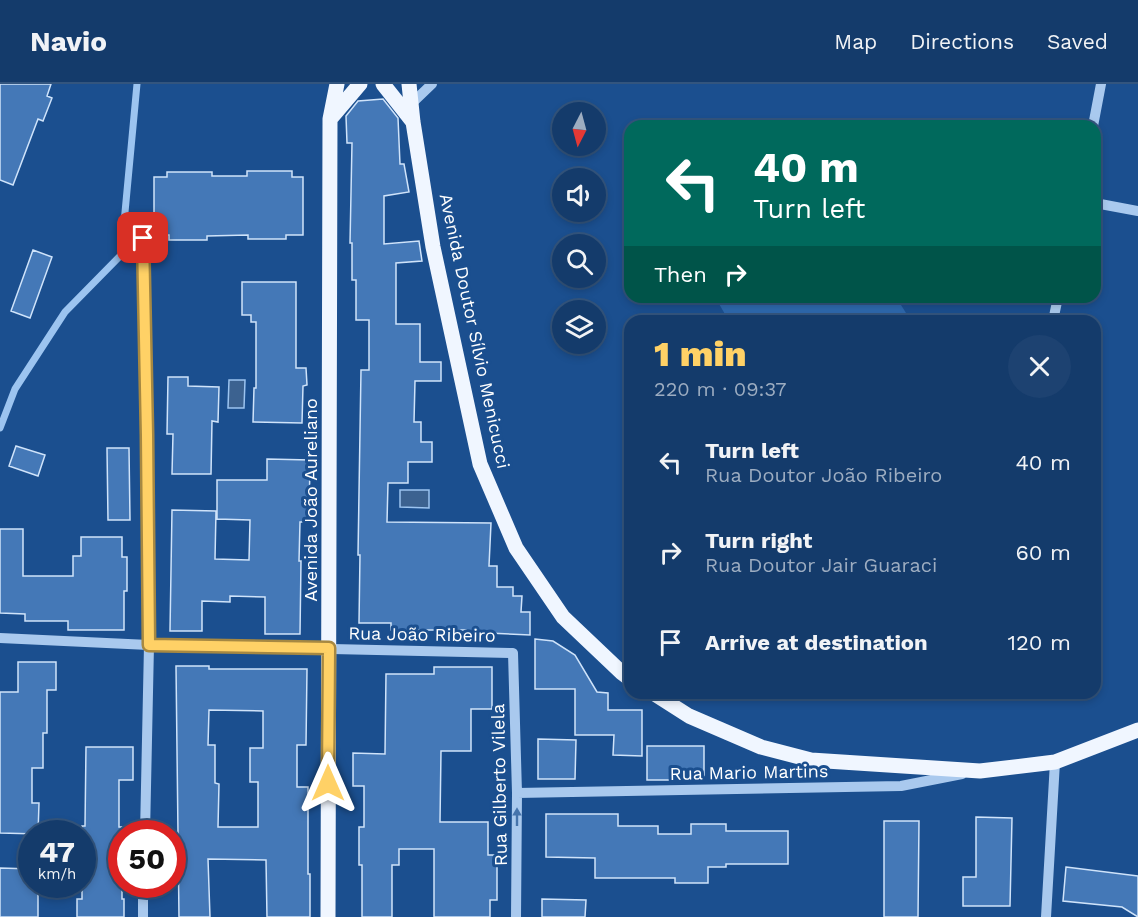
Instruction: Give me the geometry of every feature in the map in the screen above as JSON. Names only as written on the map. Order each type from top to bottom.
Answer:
[{"type":"main road","name":"Avenida João Aureliano","points":[[328,917],[330,119],[337,84]]},
{"type":"main road","points":[[330,119],[360,84]]},
{"type":"main road","name":"Avenida Doutor Sílvio Menicucci","points":[[383,84],[409,113]]},
{"type":"main road","name":"Avenida Doutor Sílvio Menicucci","points":[[409,84],[409,113],[433,247],[480,464],[516,548],[563,617],[624,674]]},
{"type":"main road","points":[[662,699],[689,716],[761,747],[812,760],[980,771],[1055,762],[1138,730]]},
{"type":"street","points":[[409,113],[432,84]]},
{"type":"street","points":[[1094,120],[1101,84]]},
{"type":"street","points":[[1101,204],[1138,211]]},
{"type":"street","points":[[143,238],[149,645],[145,820]]},
{"type":"street","name":"Rua João Ribeiro","points":[[0,638],[149,645],[513,652]]},
{"type":"street","name":"Rua Gilberto Vilela","points":[[513,652],[517,793],[516,917]]},
{"type":"street","points":[[1046,917],[1055,762]]},
{"type":"street","name":"Rua Mario Martins","points":[[517,793],[900,786],[980,771]]},
{"type":"street","points":[[143,917],[144,898]]},
{"type":"shaded area","points":[[718,303],[900,303],[907,315],[726,315]]},
{"type":"shaded area","points":[[229,380],[245,380],[244,408],[228,408]]},
{"type":"shaded area","points":[[400,490],[429,490],[429,508],[400,507]]},
{"type":"building","points":[[0,84],[51,84],[47,96],[52,98],[43,121],[38,119],[13,185],[0,180]]},
{"type":"building","points":[[383,99],[398,118],[400,164],[404,164],[409,192],[384,196],[384,244],[419,241],[422,261],[396,263],[396,324],[420,324],[420,362],[441,362],[441,381],[415,381],[414,422],[421,422],[421,442],[432,442],[432,462],[408,462],[408,483],[388,483],[387,522],[491,523],[489,566],[497,566],[497,587],[513,587],[513,596],[522,596],[521,612],[530,612],[530,635],[466,632],[466,630],[391,630],[391,623],[359,623],[361,370],[369,370],[369,320],[356,320],[356,280],[352,280],[352,243],[350,243],[352,143],[347,143],[346,116],[358,101]]},
{"type":"building","points":[[247,171],[292,171],[292,177],[303,177],[303,235],[286,235],[286,239],[248,239],[248,235],[207,236],[207,240],[169,240],[169,235],[154,235],[154,177],[167,177],[167,172],[212,172],[212,176],[247,176]]},
{"type":"building","points":[[33,250],[52,257],[30,318],[11,311]]},
{"type":"building","points":[[242,282],[296,282],[296,368],[306,368],[307,385],[303,386],[302,423],[253,422],[254,388],[256,388],[256,322],[251,322],[251,315],[242,315]]},
{"type":"building","points":[[168,377],[188,377],[188,386],[219,387],[218,422],[212,421],[211,474],[172,474],[173,434],[167,434]]},
{"type":"building","points":[[16,446],[45,455],[38,476],[9,466]]},
{"type":"building","points":[[107,448],[129,448],[130,520],[108,520]]},
{"type":"building","points":[[267,459],[310,460],[309,522],[300,522],[300,634],[265,634],[265,597],[230,596],[230,602],[202,601],[202,631],[170,631],[172,510],[216,511],[215,559],[249,560],[250,520],[217,519],[217,480],[267,480]]},
{"type":"building","points":[[0,529],[23,529],[23,576],[73,576],[73,556],[81,556],[81,537],[122,537],[122,557],[127,557],[124,630],[68,630],[68,621],[25,621],[25,614],[0,613]]},
{"type":"building","points":[[535,639],[553,641],[575,655],[597,692],[608,693],[608,710],[642,710],[642,756],[613,755],[614,735],[575,735],[575,689],[535,689]]},
{"type":"building","points":[[18,662],[56,662],[56,690],[47,690],[47,733],[43,733],[43,768],[32,768],[32,803],[39,803],[38,820],[18,820],[18,833],[0,833],[0,692],[18,692]]},
{"type":"building","points":[[176,666],[209,666],[209,669],[307,669],[306,745],[297,745],[297,787],[308,787],[310,917],[267,917],[266,860],[208,859],[210,917],[179,917],[179,898],[186,898],[186,820],[178,820]],"holes":[[[209,710],[263,711],[263,748],[250,748],[250,782],[258,782],[258,827],[218,827],[219,784],[215,783],[215,745],[208,745]]]},
{"type":"building","points":[[434,667],[492,667],[492,709],[471,709],[471,751],[441,751],[440,822],[488,822],[488,855],[497,855],[497,900],[490,900],[490,917],[434,917],[434,849],[399,849],[399,865],[392,865],[392,917],[362,917],[359,827],[364,827],[364,786],[353,786],[353,753],[385,754],[386,674],[434,674]]},
{"type":"building","points":[[538,739],[576,740],[575,779],[538,779]]},
{"type":"building","points":[[647,746],[704,746],[704,780],[647,780]]},
{"type":"building","points":[[86,747],[133,747],[133,780],[119,780],[119,820],[108,820],[108,898],[124,899],[124,917],[77,917],[77,899],[96,898],[96,820],[85,820]]},
{"type":"building","points":[[546,814],[618,814],[618,826],[658,826],[658,834],[691,834],[691,824],[726,824],[726,831],[788,831],[788,864],[726,864],[726,867],[708,867],[708,883],[675,883],[675,878],[595,878],[595,858],[546,857]]},
{"type":"building","points":[[976,817],[1012,818],[1010,906],[963,906],[963,877],[976,877]]},
{"type":"building","points":[[884,821],[919,821],[918,917],[884,917]]},
{"type":"building","points":[[1066,867],[1138,876],[1138,917],[1122,907],[1063,901]]},
{"type":"building","points":[[0,868],[18,869],[18,898],[38,898],[38,917],[0,917]]},
{"type":"building","points":[[542,899],[586,900],[585,917],[542,917]]},
{"type":"waterway","points":[[0,428],[15,389],[65,312],[121,255],[137,84]]},
{"type":"route","points":[[143,238],[149,645],[329,648],[328,783]]}]
